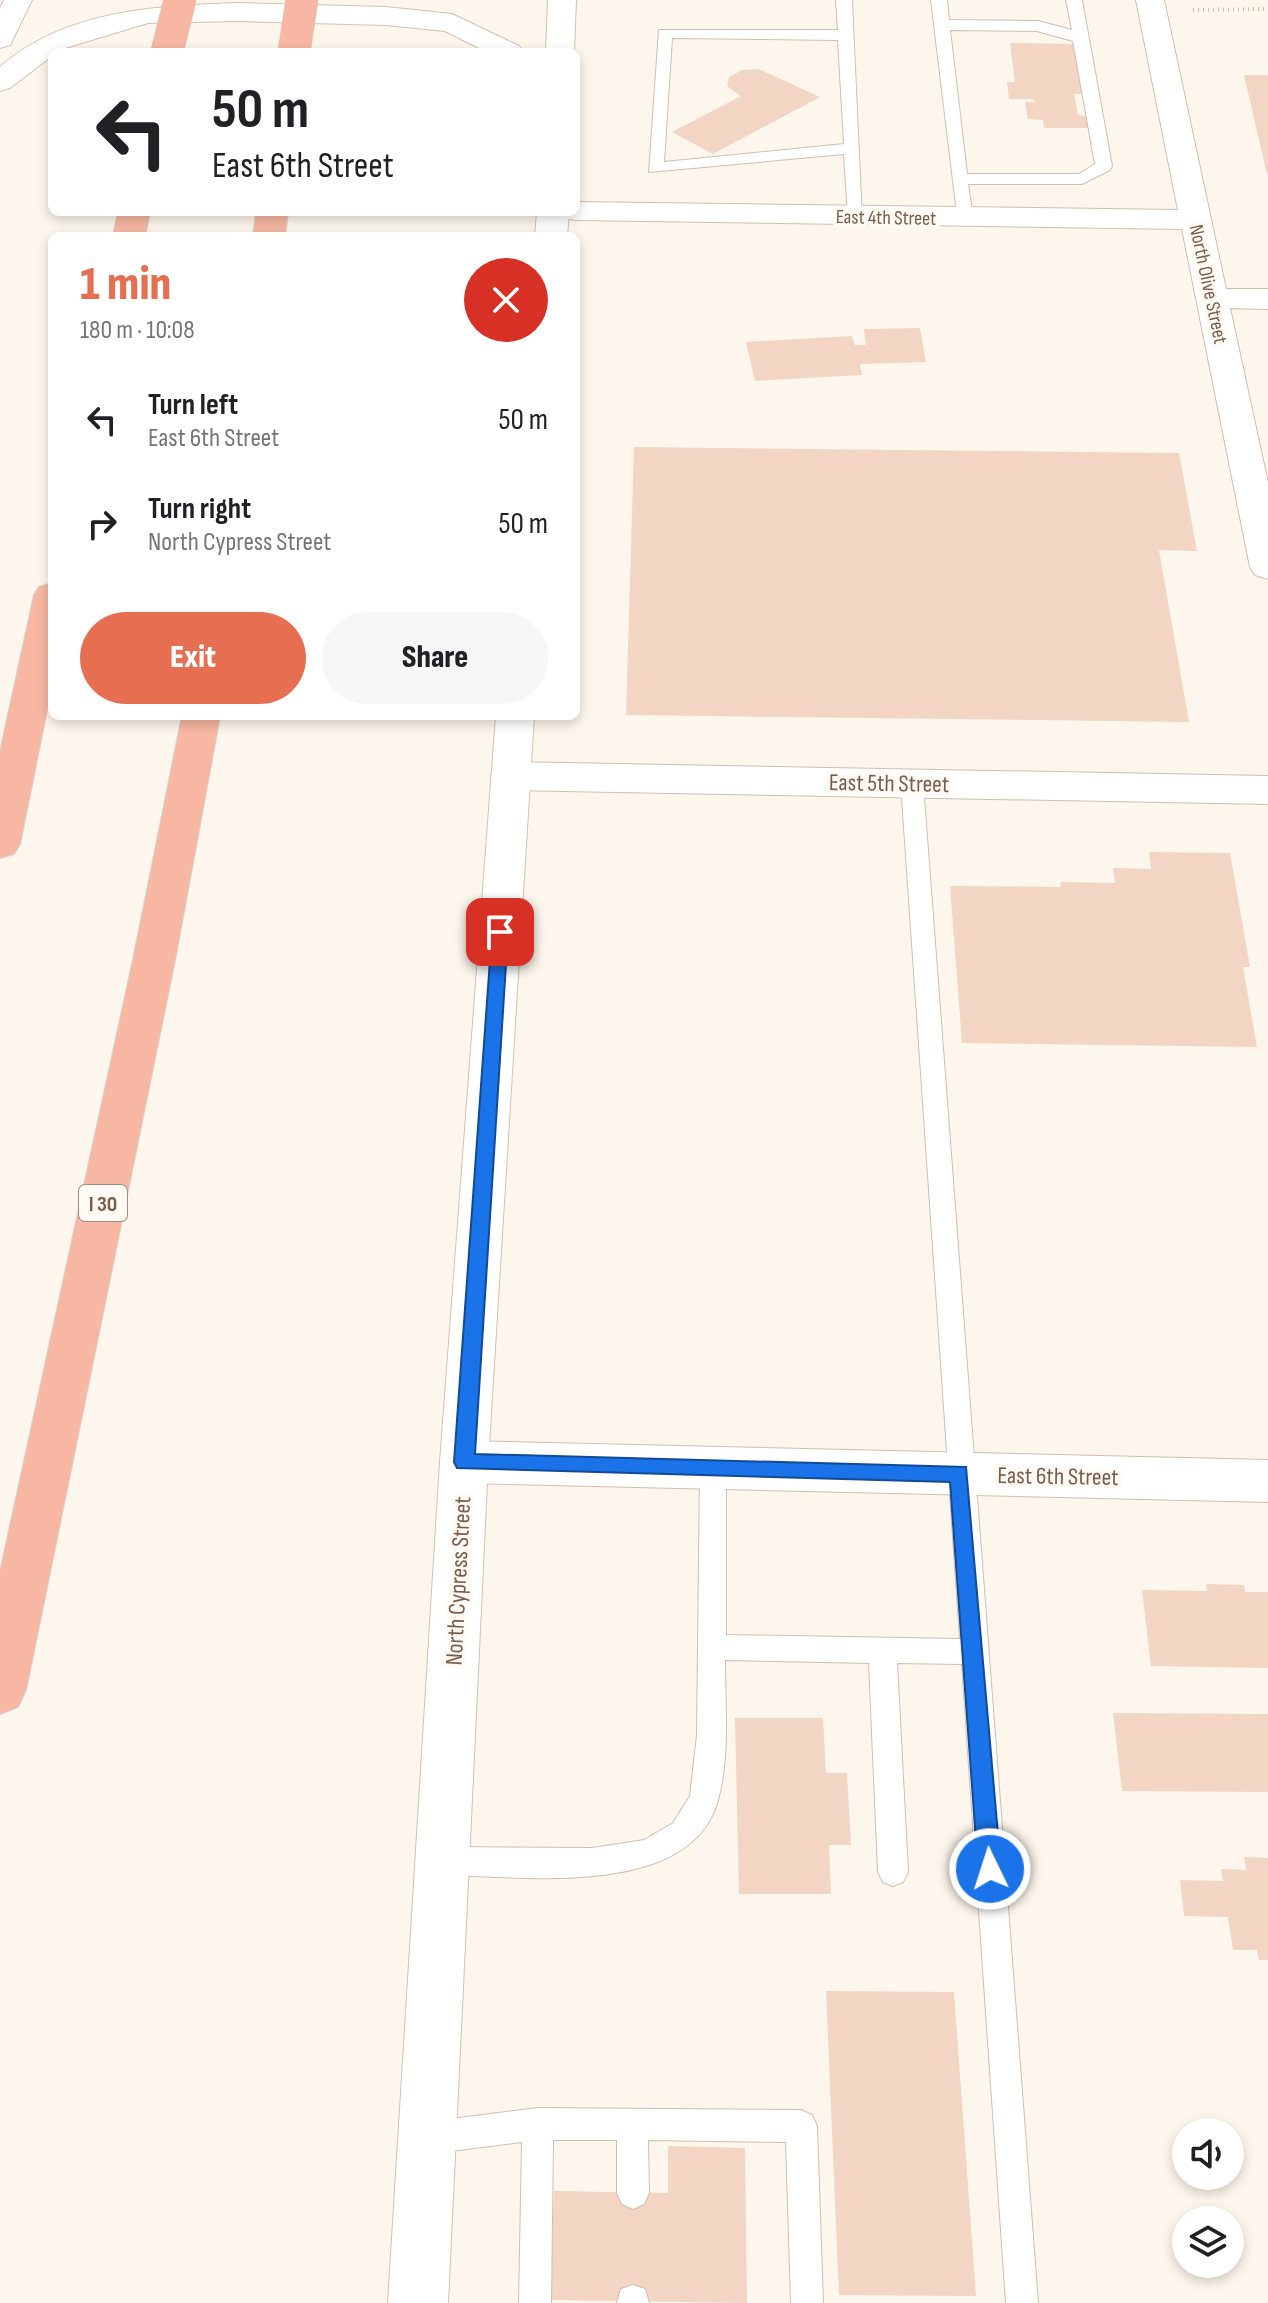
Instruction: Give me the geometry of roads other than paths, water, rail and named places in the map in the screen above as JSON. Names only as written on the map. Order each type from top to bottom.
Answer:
[{"type":"highway","points":[[168,48],[180,0]]},
{"type":"highway","points":[[295,48],[302,0]]},
{"type":"highway","points":[[0,844],[48,614]]},
{"type":"highway","name":"I 30","points":[[0,1690],[151,976],[200,720]]},
{"type":"street","points":[[0,39],[18,0]]},
{"type":"street","points":[[560,48],[562,0]]},
{"type":"street","name":"North Olive Street","points":[[1150,0],[1268,567]]},
{"type":"street","points":[[0,82],[32,54],[83,32],[147,15],[237,12],[386,16],[452,23],[501,48]]},
{"type":"street","name":"East 4th Street","points":[[580,211],[1195,220]]},
{"type":"street","points":[[1212,298],[1268,299]]},
{"type":"street","name":"North Cypress Street","points":[[418,2303],[464,1462],[515,720]]},
{"type":"street","name":"East 5th Street","points":[[510,776],[1268,790]]},
{"type":"street","name":"East 6th Street","points":[[464,1462],[1268,1481]]},
{"type":"lane","points":[[844,0],[856,217]]},
{"type":"lane","points":[[939,0],[964,218]]},
{"type":"lane","points":[[960,179],[1071,180],[1100,172],[1105,160],[1074,0]]},
{"type":"lane","points":[[942,25],[1038,26],[1082,38]]},
{"type":"lane","points":[[846,35],[665,33],[655,168],[852,148]]},
{"type":"lane","points":[[912,784],[959,1473],[1022,2303]]},
{"type":"lane","points":[[443,1861],[592,1862],[648,1853],[683,1833],[704,1800],[711,1735],[713,1468]]},
{"type":"lane","points":[[712,1647],[973,1652]]},
{"type":"lane","points":[[882,1650],[893,1872]]},
{"type":"lane","points":[[427,2138],[538,2124],[632,2124],[707,2135],[801,2126],[807,2303]]},
{"type":"lane","points":[[535,2303],[538,2124]]},
{"type":"lane","points":[[632,2124],[633,2193]]}]
